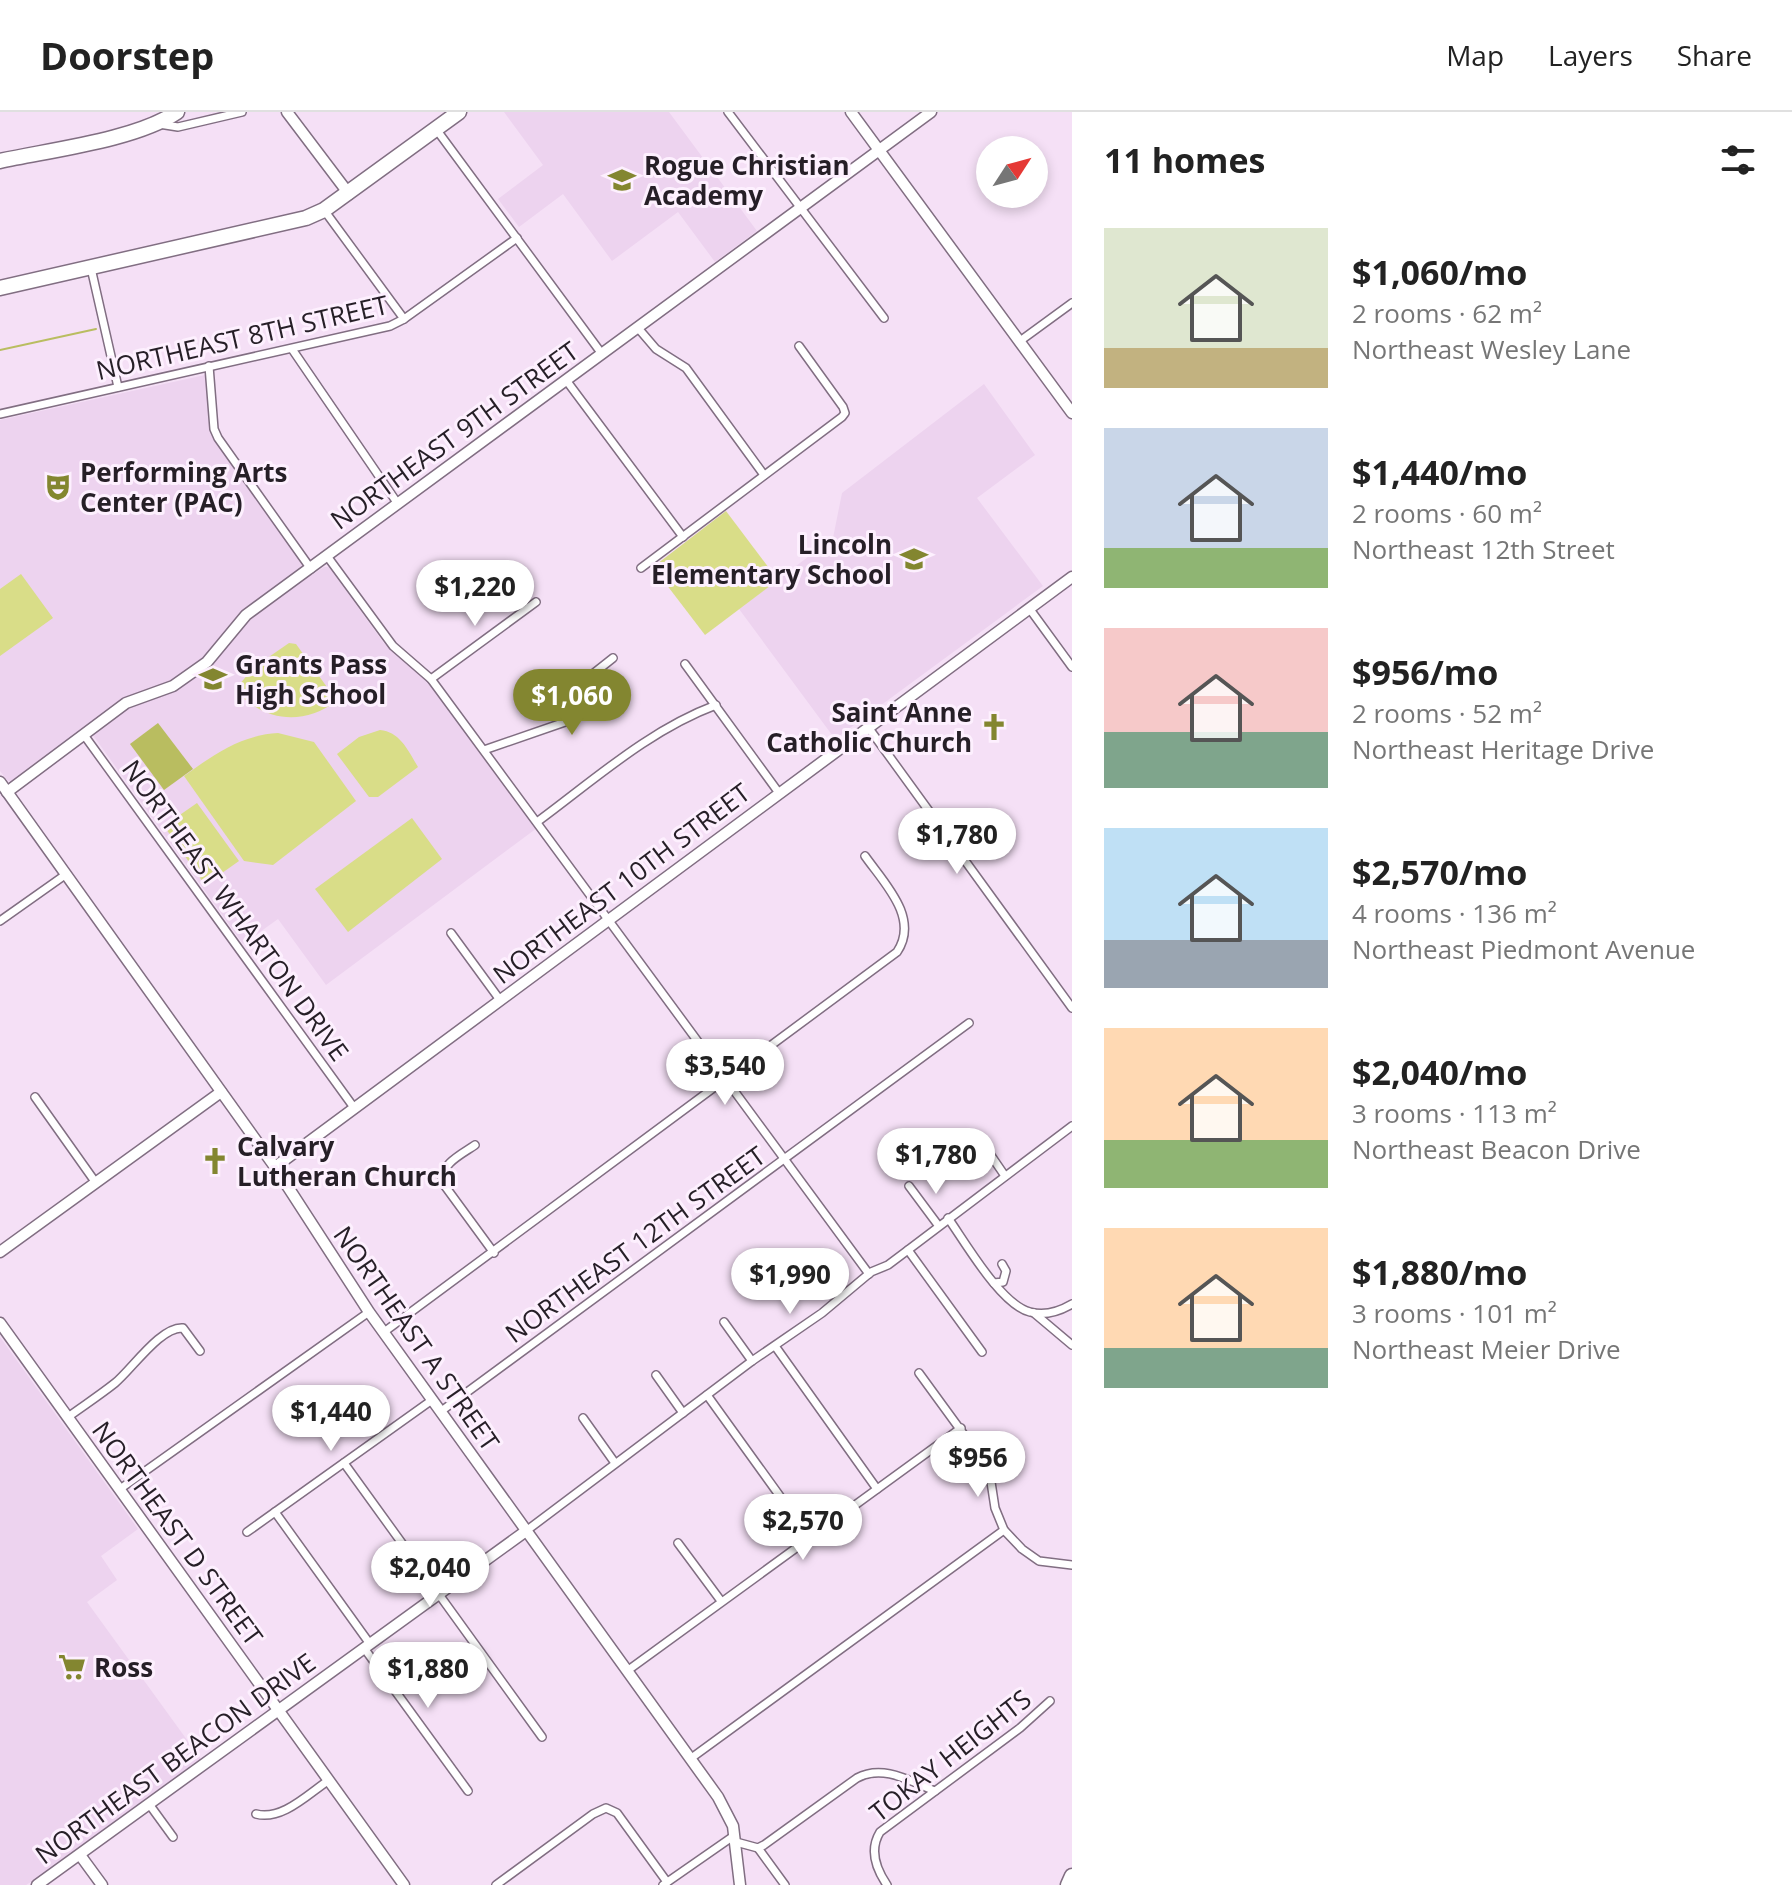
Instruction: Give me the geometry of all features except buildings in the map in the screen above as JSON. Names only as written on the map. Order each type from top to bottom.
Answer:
[{"type":"highway","points":[[0,161],[159,124],[177,112]]},
{"type":"highway","points":[[0,288],[287,223],[324,210],[459,112]]},
{"type":"highway","points":[[1068,1885],[1072,1876]]},
{"type":"street","points":[[159,124],[178,127],[242,112]]},
{"type":"street","points":[[287,112],[349,194]]},
{"type":"street","points":[[728,112],[884,318]]},
{"type":"street","points":[[851,112],[1072,413]]},
{"type":"street","name":"NORTHEAST 9TH STREET","points":[[7,792],[126,703],[170,688],[207,662],[238,622],[931,112]]},
{"type":"street","points":[[436,129],[602,354]]},
{"type":"street","points":[[324,210],[404,319]]},
{"type":"street","name":"NORTHEAST 8TH STREET","points":[[0,414],[390,326],[517,238]]},
{"type":"street","points":[[91,268],[118,387]]},
{"type":"street","points":[[1020,341],[1072,303]]},
{"type":"street","points":[[638,328],[656,349],[686,368],[764,475]]},
{"type":"street","points":[[641,568],[845,413],[799,346]]},
{"type":"street","points":[[292,349],[398,504]]},
{"type":"street","points":[[209,366],[214,429],[218,438],[311,569]]},
{"type":"street","points":[[566,380],[683,537]]},
{"type":"street","points":[[327,556],[393,646],[431,679],[869,1274]]},
{"type":"street","name":"NORTHEAST 10TH STREET","points":[[275,1167],[1072,577]]},
{"type":"street","points":[[431,679],[536,602]]},
{"type":"street","points":[[1029,608],[1072,667]]},
{"type":"street","points":[[484,750],[568,721],[589,677],[613,658]]},
{"type":"street","points":[[685,664],[779,793]]},
{"type":"street","points":[[537,822],[663,729],[688,715],[716,705]]},
{"type":"street","points":[[868,727],[1072,1008]]},
{"type":"street","name":"NORTHEAST WHARTON DRIVE","points":[[84,735],[355,1109]]},
{"type":"street","name":"NORTHEAST A STREET","points":[[0,782],[275,1167],[369,1312],[690,1759],[726,1811],[736,1839]]},
{"type":"street","points":[[384,1332],[889,959],[901,946],[906,930],[903,913],[865,856]]},
{"type":"street","points":[[0,921],[65,875]]},
{"type":"street","points":[[451,933],[500,1000]]},
{"type":"street","name":"NORTHEAST 12TH STREET","points":[[440,1412],[969,1023]]},
{"type":"street","points":[[0,1252],[221,1092]]},
{"type":"street","points":[[35,1097],[96,1183]]},
{"type":"street","name":"NORTHEAST BEACON DRIVE","points":[[37,1885],[526,1531],[1072,1126]]},
{"type":"street","points":[[977,1135],[1005,1176]]},
{"type":"street","points":[[475,1145],[444,1168],[442,1182],[494,1253]]},
{"type":"street","points":[[909,1186],[938,1225]]},
{"type":"street","points":[[948,1218],[994,1283],[1014,1303],[1034,1313],[1072,1345]]},
{"type":"street","points":[[908,1250],[982,1352]]},
{"type":"street","points":[[994,1283],[1003,1282],[1006,1271],[1002,1264]]},
{"type":"street","points":[[1034,1313],[1053,1313],[1072,1304]]},
{"type":"street","points":[[120,1489],[369,1312]]},
{"type":"street","points":[[724,1322],[752,1361]]},
{"type":"street","name":"NORTHEAST D STREET","points":[[0,1323],[404,1885]]},
{"type":"street","points":[[68,1417],[116,1382],[145,1351],[177,1328],[183,1328],[200,1351]]},
{"type":"street","points":[[775,1346],[877,1489]]},
{"type":"street","points":[[919,1373],[989,1469],[995,1508],[1004,1530],[1039,1561],[1072,1565]]},
{"type":"street","points":[[656,1375],[683,1413]]},
{"type":"street","points":[[707,1395],[810,1538]]},
{"type":"street","points":[[247,1532],[432,1400]]},
{"type":"street","points":[[583,1418],[615,1463]]},
{"type":"street","points":[[627,1671],[961,1428]]},
{"type":"street","points":[[344,1463],[542,1737]]},
{"type":"street","points":[[275,1512],[468,1791]]},
{"type":"street","points":[[690,1759],[1004,1530]]},
{"type":"street","points":[[678,1543],[721,1601]]},
{"type":"street","name":"TOKAY HEIGHTS","points":[[887,1885],[875,1858],[877,1838],[894,1820],[929,1798],[1050,1701]]},
{"type":"street","points":[[758,1848],[774,1840],[864,1775],[883,1772],[935,1791]]},
{"type":"street","points":[[256,1814],[280,1813],[329,1780]]},
{"type":"street","points":[[149,1804],[173,1837]]},
{"type":"street","points":[[496,1885],[593,1814],[606,1808],[617,1813],[665,1883],[736,1839]]},
{"type":"street","points":[[736,1839],[758,1848],[785,1885]]},
{"type":"street","points":[[736,1839],[740,1885]]},
{"type":"street","points":[[80,1855],[102,1885]]},
{"type":"shaded area","name":"Rogue Christian Academy","points":[[504,112],[669,112],[757,231],[715,262],[678,212],[612,261],[563,194],[519,227],[498,199],[543,165]]},
{"type":"shaded area","name":"Grants Pass High School","points":[[205,375],[208,377],[215,440],[312,575],[329,567],[383,642],[430,684],[537,828],[326,985],[278,919],[243,944],[87,727],[14,782],[8,781],[0,771],[0,420]]},
{"type":"shaded area","name":"Lincoln Elementary School","points":[[984,384],[1035,455],[977,498],[1043,586],[835,739],[739,609],[833,538],[842,493]]},
{"type":"shaded area","points":[[726,511],[778,580],[705,635],[653,567]]},
{"type":"shaded area","points":[[21,574],[53,618],[0,656],[0,589]]},
{"type":"shaded area","points":[[289,643],[296,644],[337,701],[311,714],[284,717],[259,709],[235,690],[253,668]]},
{"type":"shaded area","points":[[158,723],[193,769],[164,790],[130,744]]},
{"type":"shaded area","points":[[380,730],[398,738],[418,767],[378,797],[369,797],[337,754],[359,737]]},
{"type":"shaded area","points":[[278,733],[314,742],[356,801],[273,865],[244,861],[184,776],[240,742]]},
{"type":"shaded area","points":[[197,803],[239,861],[205,885],[164,826]]},
{"type":"shaded area","points":[[412,818],[442,859],[348,932],[315,889]]},
{"type":"shaded area","points":[[0,1337],[138,1529],[101,1556],[117,1580],[87,1602],[203,1762],[26,1885],[0,1885]]},
{"type":"waterway","points":[[0,350],[96,329]]},
{"type":"place","name":"Rogue Christian Academy","points":[[622,180]]},
{"type":"place","name":"Performing Arts Center (PAC)","points":[[58,487]]},
{"type":"place","name":"Lincoln Elementary School","points":[[914,559]]},
{"type":"place","name":"Grants Pass High School","points":[[213,679]]},
{"type":"place","name":"Saint Anne Catholic Church","points":[[994,727]]},
{"type":"place","name":"Calvary Lutheran Church","points":[[215,1161]]},
{"type":"place","name":"Ross","points":[[72,1667]]}]
